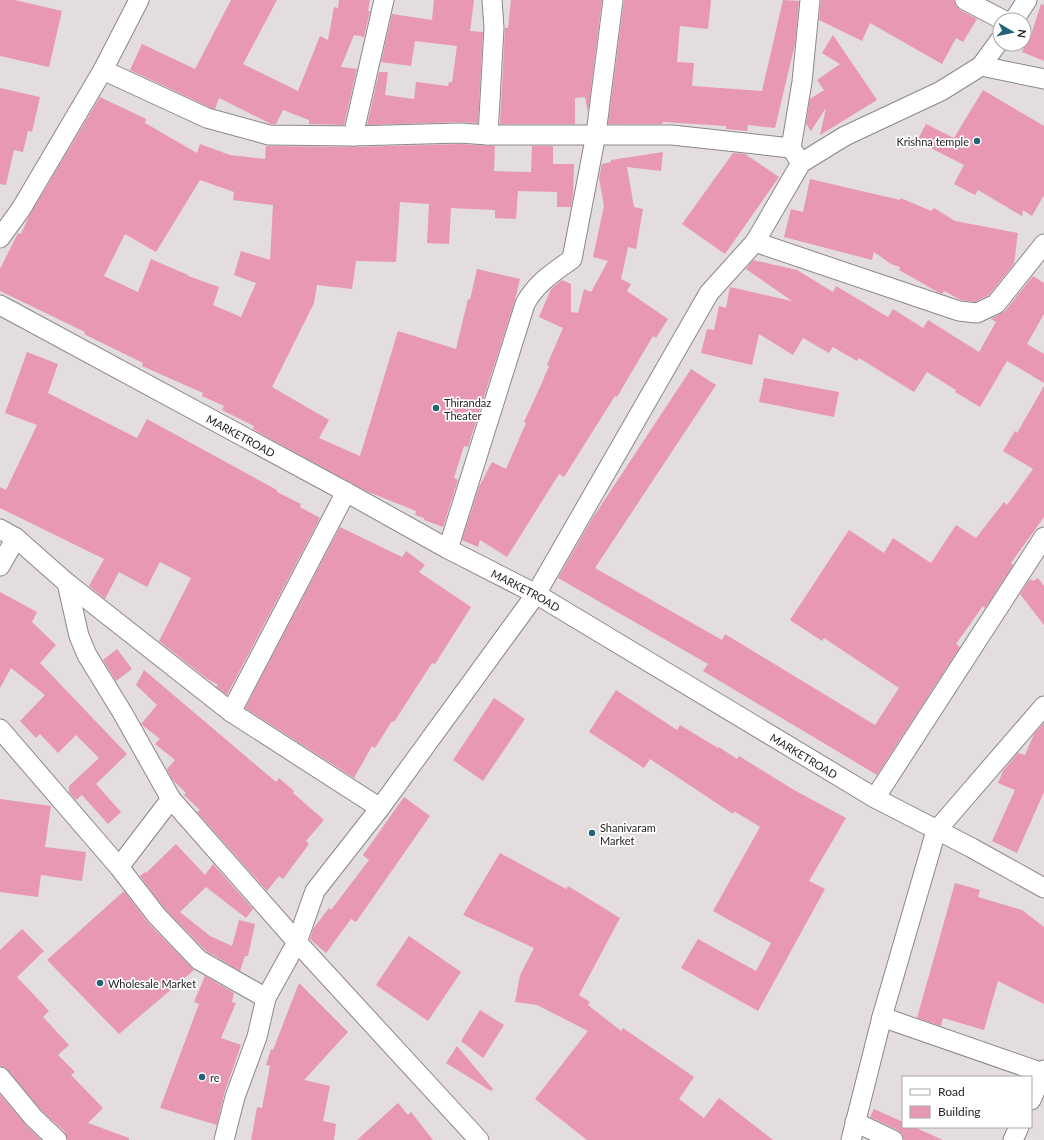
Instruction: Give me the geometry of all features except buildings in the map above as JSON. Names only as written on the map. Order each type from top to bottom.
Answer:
[{"type":"street","points":[[0,238],[21,209],[103,70],[139,0]]},
{"type":"street","points":[[353,136],[384,0]]},
{"type":"street","points":[[488,135],[494,28],[492,0]]},
{"type":"street","points":[[448,549],[526,304],[532,291],[543,280],[572,259],[596,134],[613,0]]},
{"type":"street","points":[[224,1140],[235,1097],[257,1037],[266,998],[297,942],[315,891],[380,808],[536,594],[709,293],[754,242],[796,156],[810,0]]},
{"type":"street","points":[[965,0],[992,14]]},
{"type":"street","points":[[1019,12],[1027,0]]},
{"type":"street","points":[[103,70],[179,106],[226,125],[270,135],[353,136],[460,133],[488,135],[672,135],[796,156],[845,136],[941,91],[981,66],[992,51]]},
{"type":"street","points":[[981,66],[1044,79]]},
{"type":"street","points":[[754,242],[959,311],[978,313],[996,304],[1044,244]]},
{"type":"street","name":"MARKETROAD","points":[[0,305],[346,492],[448,549],[536,594],[875,798],[936,831],[972,848],[1044,888]]},
{"type":"street","points":[[231,712],[346,492]]},
{"type":"street","points":[[0,566],[8,533],[67,583],[231,712],[380,808]]},
{"type":"street","points":[[875,798],[1043,543]]},
{"type":"street","points":[[67,583],[79,636],[87,655],[122,712],[171,799],[297,942],[479,1140]]},
{"type":"street","points":[[851,1140],[882,1017],[936,831],[1041,713]]},
{"type":"street","points":[[0,729],[119,867],[157,916],[199,960],[266,998]]},
{"type":"street","points":[[119,867],[171,799]]},
{"type":"street","points":[[882,1017],[1043,1072],[1032,1098]]},
{"type":"street","points":[[0,1077],[33,1117],[57,1140]]},
{"type":"street","points":[[855,1122],[893,1140]]},
{"type":"street","points":[[1013,1140],[1019,1128]]},
{"type":"place","name":"Krishna temple","points":[[977,141]]},
{"type":"place","name":"Thirandaz Theater","points":[[436,408]]},
{"type":"place","name":"Shanivaram Market","points":[[592,833]]},
{"type":"place","name":"Wholesale Market","points":[[100,983]]},
{"type":"place","name":"re","points":[[202,1077]]}]
